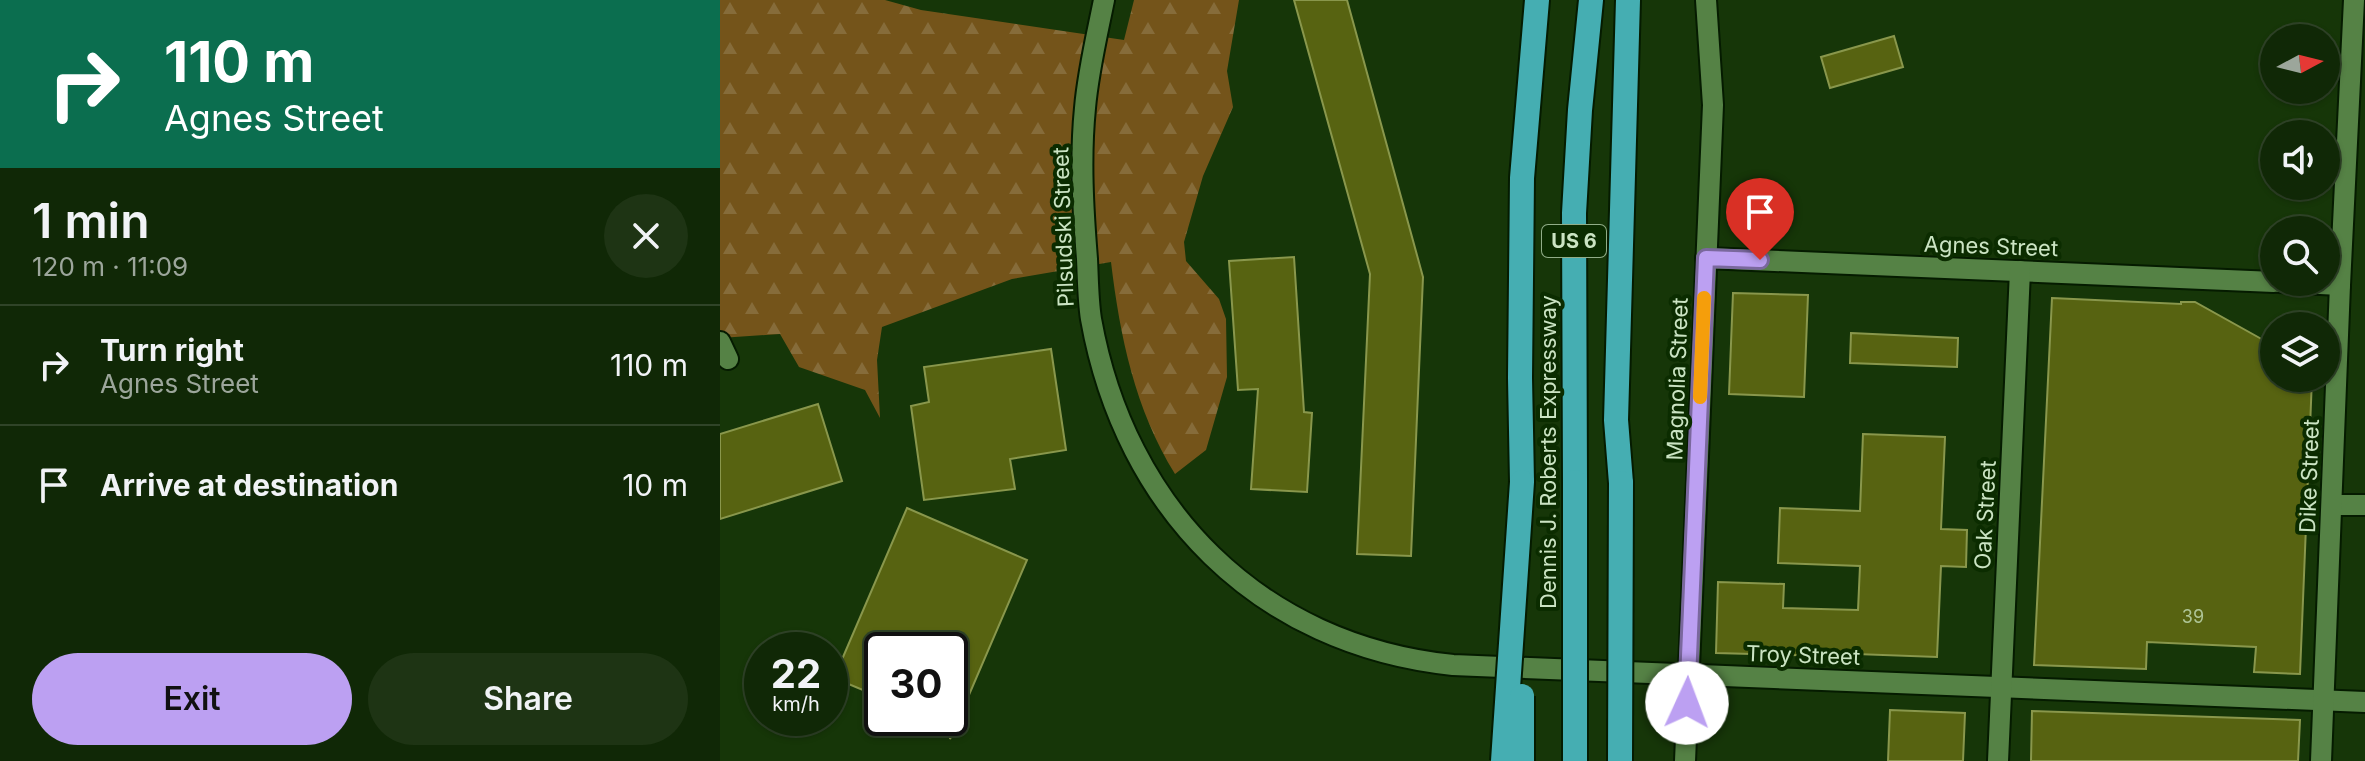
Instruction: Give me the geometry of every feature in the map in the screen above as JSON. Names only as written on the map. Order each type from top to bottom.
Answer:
[{"type":"highway","points":[[1520,0],[1525,126]]},
{"type":"highway","name":"Dennis J. Roberts Expressway","points":[[1522,761],[1520,255],[1525,126],[1537,0]]},
{"type":"highway","name":"Dennis J. Roberts Expressway","points":[[1575,761],[1574,213],[1591,0]]},
{"type":"highway","points":[[1620,761],[1621,483],[1616,420],[1628,0]]},
{"type":"highway","points":[[1503,761],[1522,482]]},
{"type":"street","name":"Pilsudski Street","points":[[1104,0],[1085,107],[1083,208],[1091,318],[1101,359],[1133,446]]},
{"type":"street","name":"Magnolia Street","points":[[1685,761],[1713,84],[1706,0]]},
{"type":"street","name":"Dike Street","points":[[2340,285],[2355,189],[2354,0]]},
{"type":"street","name":"Agnes Street","points":[[1706,258],[2260,281]]},
{"type":"street","name":"Oak Street","points":[[1998,761],[2020,271]]},
{"type":"street","name":"Dike Street","points":[[2321,761],[2340,296]]},
{"type":"street","name":"Troy Street","points":[[1133,446],[1190,535],[1211,558],[1253,592],[1321,628],[1395,656],[1436,664],[2365,702]]},
{"type":"street","points":[[2332,505],[2365,505]]},
{"type":"green space","points":[[720,0],[885,0],[921,10],[1124,40],[1134,0],[1239,0],[1227,71],[1233,107],[1203,176],[1184,242],[1186,261],[1219,299],[1226,319],[1227,377],[1206,450],[1175,474],[1161,449],[1131,372],[1111,262],[1012,279],[882,327],[877,360],[880,418],[865,390],[799,367],[780,334],[720,338]]},
{"type":"building","points":[[1294,0],[1347,0],[1423,277],[1411,556],[1357,554],[1370,274]]},
{"type":"building","points":[[1894,36],[1903,67],[1830,88],[1821,57]]},
{"type":"building","points":[[1294,257],[1304,412],[1312,413],[1307,492],[1251,489],[1258,389],[1238,390],[1229,261]]},
{"type":"building","points":[[1733,293],[1808,295],[1804,397],[1729,394]]},
{"type":"building","points":[[2052,298],[2195,302],[2260,338],[2260,392],[2311,392],[2300,674],[2254,672],[2256,647],[2147,642],[2146,669],[2034,665]]},
{"type":"building","points":[[1851,333],[1958,338],[1957,367],[1850,363]]},
{"type":"building","points":[[1051,349],[1066,450],[1010,459],[1015,489],[924,500],[911,406],[929,402],[924,367]]},
{"type":"building","points":[[818,404],[842,481],[720,519],[720,434]]},
{"type":"building","points":[[1863,434],[1945,437],[1941,529],[1967,530],[1966,567],[1941,566],[1937,657],[1716,653],[1718,582],[1784,584],[1783,608],[1858,610],[1860,566],[1778,563],[1780,508],[1860,511]]},
{"type":"building","points":[[907,508],[1027,560],[968,697],[968,632],[864,632],[864,690],[848,684],[848,645]]},
{"type":"building","points":[[1890,710],[1965,713],[1963,761],[1888,761]]},
{"type":"building","points":[[2032,711],[2300,720],[2298,761],[2031,761]]},
{"type":"slow traffic","points":[[1700,397],[1704,298]]},
{"type":"route","points":[[1687,703],[1706,258],[1760,260]]}]
